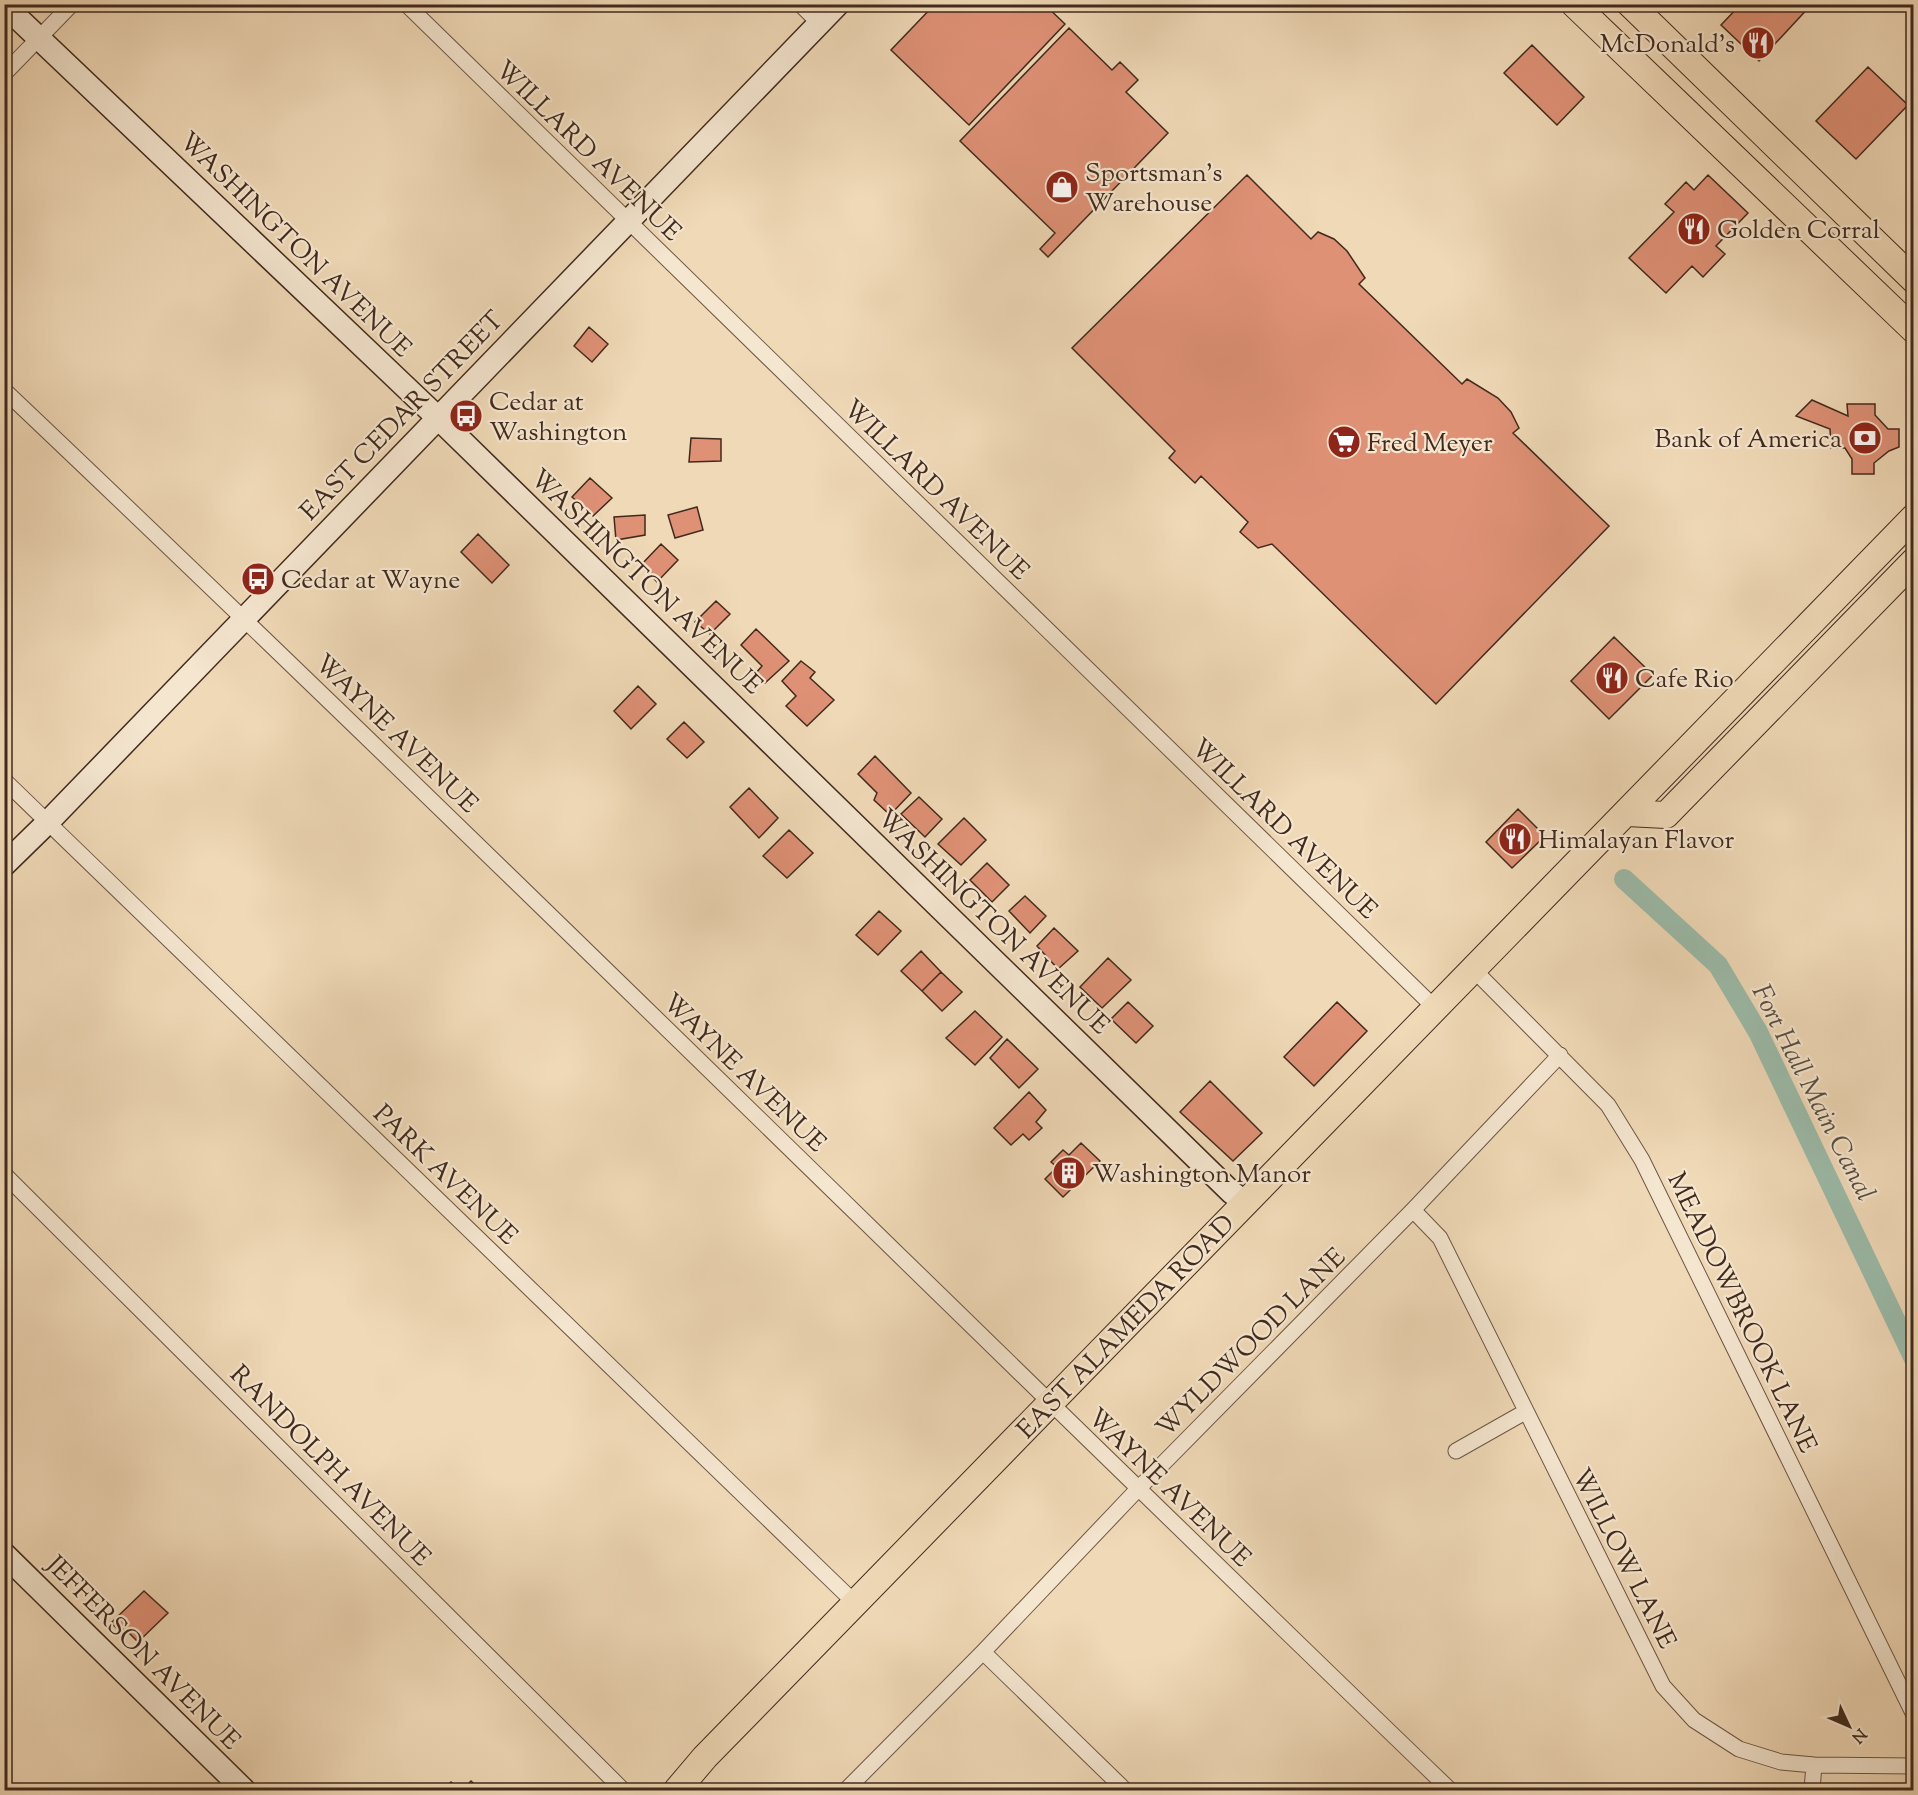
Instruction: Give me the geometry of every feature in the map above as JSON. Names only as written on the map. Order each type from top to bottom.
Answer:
[{"type":"main road","points":[[1574,4],[1914,330]]},
{"type":"main road","points":[[1630,4],[1914,280]]},
{"type":"main road","name":"EAST ALAMEDA ROAD","points":[[677,1791],[705,1757],[1914,517]]},
{"type":"main road","points":[[1627,813],[1666,814],[1914,561]]},
{"type":"street","points":[[4,74],[72,4]]},
{"type":"street","name":"WILLARD AVENUE","points":[[406,4],[1435,1008]]},
{"type":"street","points":[[800,4],[820,24]]},
{"type":"street","name":"EAST CEDAR STREET","points":[[4,865],[838,4]]},
{"type":"street","name":"WASHINGTON AVENUE","points":[[4,5],[437,417],[1231,1192],[1245,1202]]},
{"type":"street","name":"WAYNE AVENUE","points":[[4,390],[245,618],[1137,1490],[1450,1791]]},
{"type":"street","name":"PARK AVENUE","points":[[4,780],[855,1604]]},
{"type":"street","name":"MEADOWBROOK LANE","points":[[1473,969],[1608,1104],[1642,1160],[1914,1715]]},
{"type":"street","name":"WYLDWOOD LANE","points":[[846,1791],[983,1652],[1137,1490],[1413,1210],[1560,1055]]},
{"type":"street","name":"RANDOLPH AVENUE","points":[[4,1174],[623,1791]]},
{"type":"street","name":"WILLOW LANE","points":[[1413,1210],[1440,1238],[1663,1686],[1694,1720],[1739,1749],[1781,1762],[1814,1766],[1914,1766]]},
{"type":"street","points":[[1455,1451],[1525,1412]]},
{"type":"street","name":"JEFFERSON AVENUE","points":[[4,1554],[244,1791]]},
{"type":"street","points":[[983,1652],[1125,1791]]},
{"type":"street","points":[[1812,1791],[1814,1766]]},
{"type":"building","points":[[935,4],[1044,4],[1065,24],[969,125],[891,50]]},
{"type":"building","name":"McDonald's","points":[[1741,4],[1812,4],[1759,61],[1721,25]]},
{"type":"building","name":"Sportsman's Warehouse","points":[[1069,28],[1112,70],[1120,62],[1138,80],[1126,92],[1168,133],[1048,257],[1040,249],[1055,233],[960,141]]},
{"type":"building","points":[[1532,45],[1584,97],[1557,125],[1504,73]]},
{"type":"building","points":[[1868,67],[1908,105],[1856,159],[1816,121]]},
{"type":"building","name":"Fred Meyer","points":[[1247,175],[1311,239],[1318,232],[1334,239],[1347,251],[1365,278],[1359,284],[1462,384],[1467,379],[1498,398],[1511,412],[1519,428],[1513,433],[1609,526],[1436,704],[1272,544],[1258,548],[1240,532],[1248,522],[1201,476],[1195,483],[1169,458],[1175,451],[1072,348]]},
{"type":"building","name":"Golden Corral","points":[[1708,175],[1748,213],[1716,246],[1725,254],[1703,277],[1692,266],[1666,293],[1629,258],[1674,212],[1665,204],[1686,182],[1694,190]]},
{"type":"building","points":[[589,327],[608,344],[592,362],[574,346]]},
{"type":"building","name":"Bank of America","points":[[1812,400],[1848,416],[1847,404],[1875,404],[1875,415],[1888,429],[1899,429],[1899,447],[1889,451],[1874,463],[1874,474],[1852,474],[1852,459],[1845,448],[1831,448],[1830,429],[1796,416]]},
{"type":"building","points":[[691,438],[721,439],[721,461],[689,462]]},
{"type":"building","points":[[590,478],[612,498],[593,516],[572,497]]},
{"type":"building","points":[[697,507],[703,530],[675,538],[668,515]]},
{"type":"building","points":[[645,515],[645,535],[616,540],[614,517]]},
{"type":"building","points":[[478,534],[509,565],[492,583],[461,552]]},
{"type":"building","points":[[661,544],[678,560],[657,582],[641,565]]},
{"type":"building","points":[[716,601],[730,614],[710,634],[695,622]]},
{"type":"building","points":[[756,629],[789,661],[765,683],[755,674],[762,666],[741,645]]},
{"type":"building","name":"Cafe Rio","points":[[1614,637],[1653,675],[1609,719],[1571,681]]},
{"type":"building","points":[[801,661],[815,672],[810,678],[834,700],[807,726],[786,706],[796,696],[782,681]]},
{"type":"building","points":[[638,686],[656,704],[631,729],[614,711]]},
{"type":"building","points":[[684,722],[704,742],[687,758],[667,739]]},
{"type":"building","points":[[875,756],[911,793],[890,815],[874,800],[877,793],[858,774]]},
{"type":"building","points":[[749,788],[778,818],[759,838],[730,807]]},
{"type":"building","points":[[919,797],[942,819],[925,837],[901,814]]},
{"type":"building","name":"Himalayan Flavor","points":[[1518,809],[1545,836],[1512,868],[1486,842]]},
{"type":"building","points":[[964,818],[986,840],[961,865],[938,844]]},
{"type":"building","points":[[789,830],[813,853],[787,878],[763,856]]},
{"type":"building","points":[[987,863],[1009,885],[992,902],[970,880]]},
{"type":"building","points":[[1025,896],[1046,916],[1030,933],[1009,911]]},
{"type":"building","points":[[879,911],[901,931],[878,955],[856,935]]},
{"type":"building","points":[[1054,928],[1078,951],[1058,969],[1037,946]]},
{"type":"building","points":[[921,951],[941,972],[922,991],[901,971]]},
{"type":"building","points":[[1108,958],[1131,980],[1102,1008],[1080,987]]},
{"type":"building","points":[[941,972],[962,992],[942,1011],[922,991]]},
{"type":"building","points":[[1128,1002],[1153,1026],[1136,1043],[1111,1019]]},
{"type":"building","points":[[1337,1002],[1367,1031],[1314,1086],[1284,1057]]},
{"type":"building","points":[[975,1011],[1002,1037],[975,1065],[946,1038]]},
{"type":"building","points":[[1007,1039],[1038,1069],[1019,1088],[990,1058]]},
{"type":"building","points":[[1210,1081],[1262,1133],[1233,1161],[1180,1112]]},
{"type":"building","name":"Washington Manor","points":[[1029,1092],[1046,1110],[1036,1122],[1042,1128],[1029,1140],[1023,1134],[1011,1145],[994,1128]]},
{"type":"building","name":"Washington Manor","points":[[1081,1143],[1100,1161],[1063,1197],[1045,1179],[1057,1167],[1051,1162],[1063,1150],[1069,1155]]},
{"type":"building","points":[[144,1591],[168,1613],[138,1642],[126,1630],[122,1633],[111,1623]]},
{"type":"building","points":[[471,1781],[481,1790],[462,1790]]},
{"type":"building","points":[[451,1782],[460,1790],[442,1790]]},
{"type":"waterway","name":"Fort Hall Main Canal","points":[[1624,879],[1718,965],[1758,1032],[1914,1359]]},
{"type":"place","name":"McDonald's","points":[[1758,43]]},
{"type":"place","name":"Sportsman's Warehouse","points":[[1062,187]]},
{"type":"place","name":"Golden Corral","points":[[1694,229]]},
{"type":"place","name":"Cedar at Washington","points":[[466,416]]},
{"type":"place","name":"Bank of America","points":[[1865,438]]},
{"type":"place","name":"Fred Meyer","points":[[1344,442]]},
{"type":"place","name":"Cedar at Wayne","points":[[258,579]]},
{"type":"place","name":"Cafe Rio","points":[[1612,678]]},
{"type":"place","name":"Himalayan Flavor","points":[[1515,839]]},
{"type":"place","name":"Washington Manor","points":[[1069,1173]]}]
